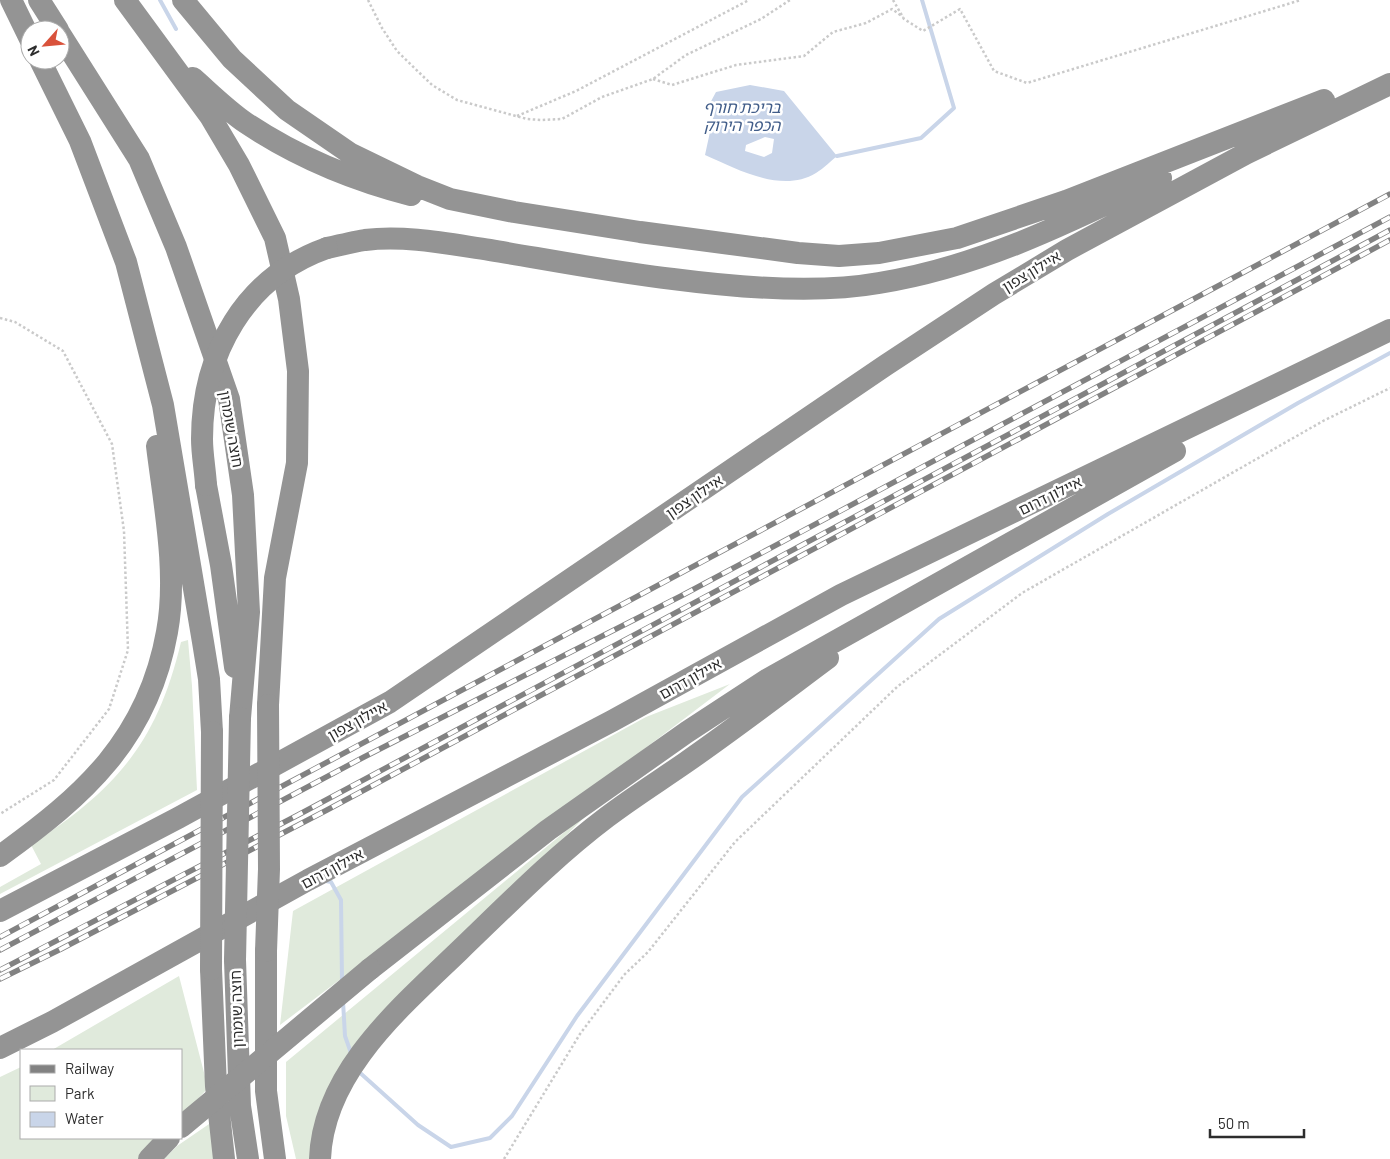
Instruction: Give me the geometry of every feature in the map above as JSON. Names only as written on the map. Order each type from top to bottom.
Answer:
[{"type":"highway","points":[[11,0],[21,20]]},
{"type":"highway","points":[[39,0],[52,20]]},
{"type":"highway","points":[[126,0],[210,116],[239,165],[275,238],[289,299],[298,371],[297,463],[275,578],[268,705],[269,869],[266,951],[266,1091],[275,1159]]},
{"type":"highway","points":[[183,0],[208,32],[258,86],[295,116],[351,154],[408,183],[450,199],[535,215]]},
{"type":"highway","name":"חוצה שומרון","points":[[70,50],[138,159],[176,247],[229,399],[243,495],[249,612],[240,714],[235,960],[240,1106],[248,1159]]},
{"type":"highway","points":[[163,52],[245,122],[310,161],[376,186],[454,206],[535,215],[798,253],[839,256],[919,247],[994,227],[1066,201],[1324,100]]},
{"type":"highway","points":[[45,70],[80,140],[126,262],[163,405],[174,460],[209,679],[212,732],[211,969],[216,1086],[224,1159]]},
{"type":"highway","points":[[240,714],[221,565],[206,484],[202,438],[206,394],[219,346],[242,309],[272,276],[305,255],[327,248],[366,240],[406,239],[673,279],[781,287],[829,288],[877,284],[925,274],[972,261],[1061,226],[1390,70]]},
{"type":"highway","name":"איילון צפון","points":[[0,910],[178,818],[390,702],[886,365],[994,294],[1067,250],[1247,153],[1390,84]]},
{"type":"highway","points":[[182,1127],[370,969],[548,830],[687,732],[768,679],[1383,335]]},
{"type":"highway","name":"איילון דרום","points":[[0,1048],[52,1022],[308,880],[612,721],[841,595],[1383,335]]},
{"type":"highway","points":[[0,856],[80,794],[103,769],[131,732],[144,708],[158,670],[168,631],[170,579],[167,532],[146,343]]},
{"type":"highway","points":[[320,1159],[324,1129],[342,1082],[366,1049],[413,995],[559,857],[607,817],[687,762],[907,600]]},
{"type":"highway","points":[[149,1159],[168,1139]]},
{"type":"path","points":[[368,0],[382,28],[397,51],[432,85],[457,100],[516,116],[542,120],[562,119],[602,97],[653,79],[686,55],[762,19],[790,0]]},
{"type":"path","points":[[516,116],[576,91],[749,0]]},
{"type":"path","points":[[893,0],[904,19]]},
{"type":"path","points":[[653,79],[672,85],[736,65],[804,56],[833,32],[866,23],[892,9],[923,31],[960,9],[994,71],[1027,83],[1301,0]]},
{"type":"path","points":[[0,318],[15,322],[63,351],[112,444],[124,531],[128,650],[109,709],[79,748],[54,780],[0,814]]},
{"type":"path","points":[[504,1159],[580,1034],[624,975],[648,952],[735,842],[898,686],[1022,593],[1322,420],[1390,388]]},
{"type":"green space","points":[[188,640],[197,790],[0,894],[0,887],[41,864],[31,845],[87,803],[110,782],[129,760],[146,736],[160,708],[181,642]]},
{"type":"green space","points":[[730,684],[280,1025],[293,911],[646,717]]},
{"type":"green space","points":[[596,806],[408,991],[310,1159],[296,1159],[286,1116],[286,1062]]},
{"type":"green space","points":[[179,976],[208,1088],[182,1116],[182,1049],[54,1049]]},
{"type":"green space","points":[[20,1067],[20,1139],[158,1139],[139,1159],[0,1159],[0,1077]]},
{"type":"green space","points":[[212,1122],[217,1159],[164,1159],[177,1146]]},
{"type":"water","name":"בריכת חורף הכפר הירוק","points":[[750,85],[784,91],[837,156],[816,173],[803,179],[789,181],[760,177],[705,155],[713,118],[709,105],[716,92]],"holes":[[[765,137],[774,139],[772,153],[764,157],[745,151],[746,145]]]},
{"type":"waterway","points":[[160,0],[176,29]]},
{"type":"waterway","points":[[837,156],[921,138],[954,108],[922,0]]},
{"type":"waterway","points":[[358,1071],[418,1125],[451,1147],[490,1138],[512,1116],[577,1016],[742,797],[939,619],[1108,514],[1298,403],[1390,353]]},
{"type":"waterway","points":[[326,881],[331,882],[341,900],[342,981]]},
{"type":"waterway","points":[[343,1001],[345,1036],[351,1053]]},
{"type":"railway","points":[[0,937],[1390,194]]},
{"type":"railway","points":[[0,950],[364,757],[681,596],[1390,217]]},
{"type":"railway","points":[[0,970],[298,815],[1390,230]]},
{"type":"railway","points":[[0,979],[327,810],[1390,240]]}]
